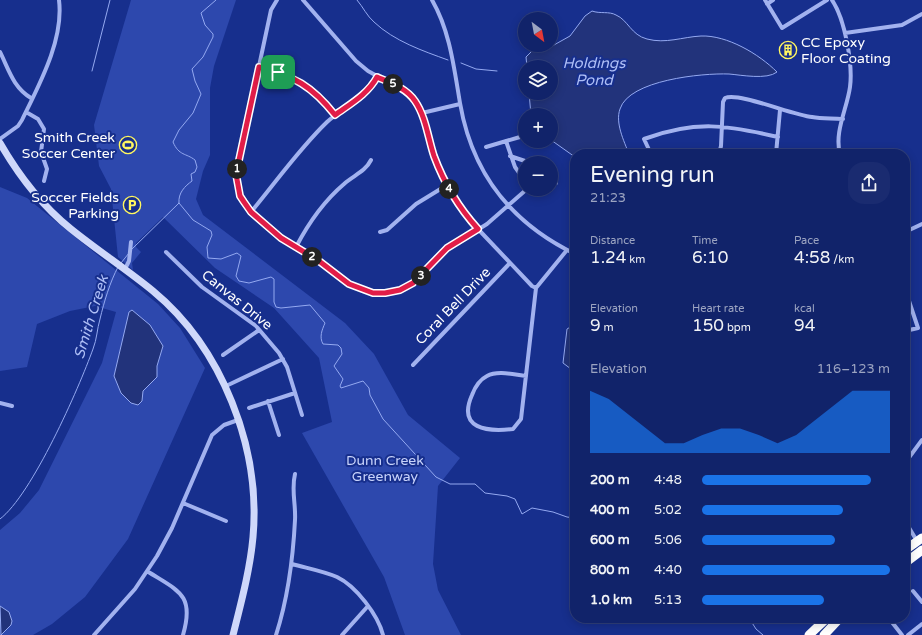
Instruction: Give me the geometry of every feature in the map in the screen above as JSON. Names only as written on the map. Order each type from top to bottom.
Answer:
[{"type":"highway","points":[[910,548],[920,540]]},
{"type":"highway","points":[[910,559],[922,550]]},
{"type":"highway","points":[[809,635],[821,623]]},
{"type":"highway","points":[[824,635],[835,623]]},
{"type":"highway","points":[[814,635],[818,626]]},
{"type":"main road","points":[[0,143],[22,178],[52,212],[71,229],[154,292],[173,311],[204,349],[226,386],[239,420],[249,460],[254,506],[250,562],[233,635]]},
{"type":"street","points":[[0,139],[18,126],[51,57],[57,37],[59,0]]},
{"type":"street","points":[[277,0],[271,10],[236,174],[240,196],[251,212],[296,247],[359,289],[373,293],[385,293],[400,290],[413,283],[447,248],[487,224],[506,205],[518,196]]},
{"type":"street","points":[[303,0],[356,61],[377,77],[406,92],[422,112],[434,156],[446,185],[456,202],[478,229],[532,286],[536,288]]},
{"type":"street","points":[[432,0],[440,16],[448,40],[467,135],[476,159],[486,177],[506,205],[531,228],[570,252]]},
{"type":"street","points":[[773,0],[766,2],[782,28],[827,0]]},
{"type":"street","points":[[832,0],[840,12],[845,33],[851,76],[850,87],[839,135],[840,149]]},
{"type":"street","points":[[845,33],[902,25],[922,14]]},
{"type":"street","points":[[0,52],[15,84],[24,94],[31,98]]},
{"type":"street","points":[[259,67],[297,80],[319,96],[335,115]]},
{"type":"street","points":[[251,212],[301,152],[335,115],[369,89],[377,77]]},
{"type":"street","points":[[720,149],[723,102],[725,98],[730,96],[739,97],[780,110],[812,117],[843,119]]},
{"type":"street","points":[[422,112],[460,104]]},
{"type":"street","points":[[777,149],[780,110]]},
{"type":"street","points":[[26,112],[38,119],[44,129],[41,152],[47,169],[44,180]]},
{"type":"street","points":[[649,149],[644,139],[674,129],[722,126],[778,137]]},
{"type":"street","points":[[486,147],[518,138]]},
{"type":"street","points":[[506,141],[514,167],[518,172]]},
{"type":"street","points":[[510,156],[518,159]]},
{"type":"street","points":[[296,247],[305,229],[331,197],[345,183],[367,168],[371,160]]},
{"type":"street","points":[[380,232],[387,230],[416,204],[446,185]]},
{"type":"street","points":[[910,230],[922,224]]},
{"type":"street","points":[[125,269],[129,261],[131,242]]},
{"type":"street","points":[[526,376],[501,373],[488,375],[476,385],[467,407],[468,418],[477,426],[499,430],[513,429],[521,419],[526,376],[536,288],[567,250]]},
{"type":"street","name":"Canvas Drive","points":[[166,252],[197,283],[259,330],[283,359],[302,415]]},
{"type":"street","name":"Coral Bell Drive","points":[[413,365],[510,263]]},
{"type":"street","points":[[910,304],[918,328],[910,330]]},
{"type":"street","points":[[223,355],[259,330]]},
{"type":"street","points":[[226,386],[283,359]]},
{"type":"street","points":[[249,408],[295,393]]},
{"type":"street","points":[[268,401],[279,435]]},
{"type":"street","points":[[0,403],[12,406]]},
{"type":"street","points":[[94,635],[119,608],[147,571],[165,541],[212,435],[224,425],[239,420]]},
{"type":"street","points":[[910,456],[922,440]]},
{"type":"street","points":[[276,635],[292,564],[295,518],[292,485],[295,474]]},
{"type":"street","points":[[183,503],[226,522]]},
{"type":"street","points":[[910,528],[920,540]]},
{"type":"street","points":[[292,564],[337,577],[368,606],[379,624],[383,635]]},
{"type":"street","points":[[147,571],[176,590],[186,602],[188,613],[183,635]]},
{"type":"street","points":[[913,591],[922,602]]},
{"type":"street","points":[[342,635],[368,606]]},
{"type":"street","points":[[893,623],[902,635]]},
{"type":"street","points":[[908,635],[922,624]]},
{"type":"green space","name":"Dunn Creek Greenway","points":[[131,0],[236,0],[214,66],[210,88],[210,155],[203,171],[196,199],[203,215],[345,323],[374,354],[408,415],[460,458],[438,486],[433,564],[438,590],[461,635],[405,635],[384,577],[302,433],[332,422],[319,358],[274,308],[215,268],[163,217],[136,243],[136,247],[141,252],[132,263],[133,270],[118,257],[111,189],[99,166],[94,125]]},
{"type":"green space","points":[[0,187],[27,198],[158,304],[180,328],[205,368],[128,539],[85,597],[52,624],[33,635],[0,635],[0,530],[20,513],[39,490],[102,363],[116,312],[95,306],[70,311],[37,324],[27,367],[0,371]]},
{"type":"water","name":"Holdings Pond","points":[[592,11],[610,13],[620,17],[633,31],[647,39],[667,41],[701,36],[732,42],[752,52],[777,72],[767,76],[729,74],[702,75],[668,80],[651,85],[637,91],[626,99],[620,109],[619,126],[627,149],[570,149],[570,153],[558,145],[558,108],[530,108],[530,100],[558,100],[558,60],[526,60],[526,57],[531,52],[558,52],[558,43],[570,36],[585,16]]},
{"type":"water","points":[[132,310],[150,325],[163,346],[157,366],[157,377],[143,391],[142,401],[138,405],[131,403],[121,393],[114,376],[129,312]]},
{"type":"water","points":[[570,327],[570,368],[563,363],[567,329]]},
{"type":"water","points":[[0,606],[9,612],[12,621],[11,625],[1,635]]},
{"type":"waterway","points":[[92,71],[110,0]]},
{"type":"waterway","name":"Smith Creek","points":[[132,249],[179,203],[181,193],[192,181],[191,174],[195,172],[197,167],[195,160],[180,152],[175,147],[173,142],[179,130],[193,113],[201,94],[195,81],[192,69],[203,57],[213,37],[213,34],[205,25],[201,13],[216,0]]},
{"type":"waterway","points":[[357,0],[372,20],[390,35],[409,45],[448,60]]},
{"type":"waterway","points":[[461,63],[476,69],[497,71]]},
{"type":"waterway","points":[[179,203],[193,220],[211,231],[212,235],[207,247],[208,258],[221,259],[237,253],[241,256],[236,276],[239,281],[249,283],[271,277],[274,279],[274,302],[276,307],[281,308],[310,305],[325,323],[321,336],[323,344],[338,345],[341,348],[342,354],[334,366],[343,379],[340,386],[341,388],[363,381],[369,388],[370,395],[383,419],[436,477],[450,484],[475,484],[485,493],[507,496],[515,499],[522,514],[532,508],[570,517]]},
{"type":"waterway","name":"Smith Creek","points":[[121,263],[129,253]]},
{"type":"waterway","name":"Smith Creek","points":[[0,519],[13,506],[26,488],[40,465],[66,414],[93,349],[105,299],[118,267]]},
{"type":"waterway","points":[[752,623],[763,635]]},
{"type":"place","name":"CC Epoxy Floor Coating","points":[[788,50]]},
{"type":"place","name":"Smith Creek Soccer Center","points":[[128,145]]},
{"type":"place","name":"Soccer Fields Parking","points":[[132,205]]},
{"type":"route","points":[[259,67],[278,72],[290,76],[310,88],[335,115],[369,89],[377,77],[406,92],[415,101],[422,112],[434,156],[446,185],[456,202],[478,229],[447,248],[413,283],[400,290],[385,293],[373,293],[349,284],[334,271],[281,238],[251,212],[240,196],[236,174],[238,158],[259,67]]}]
